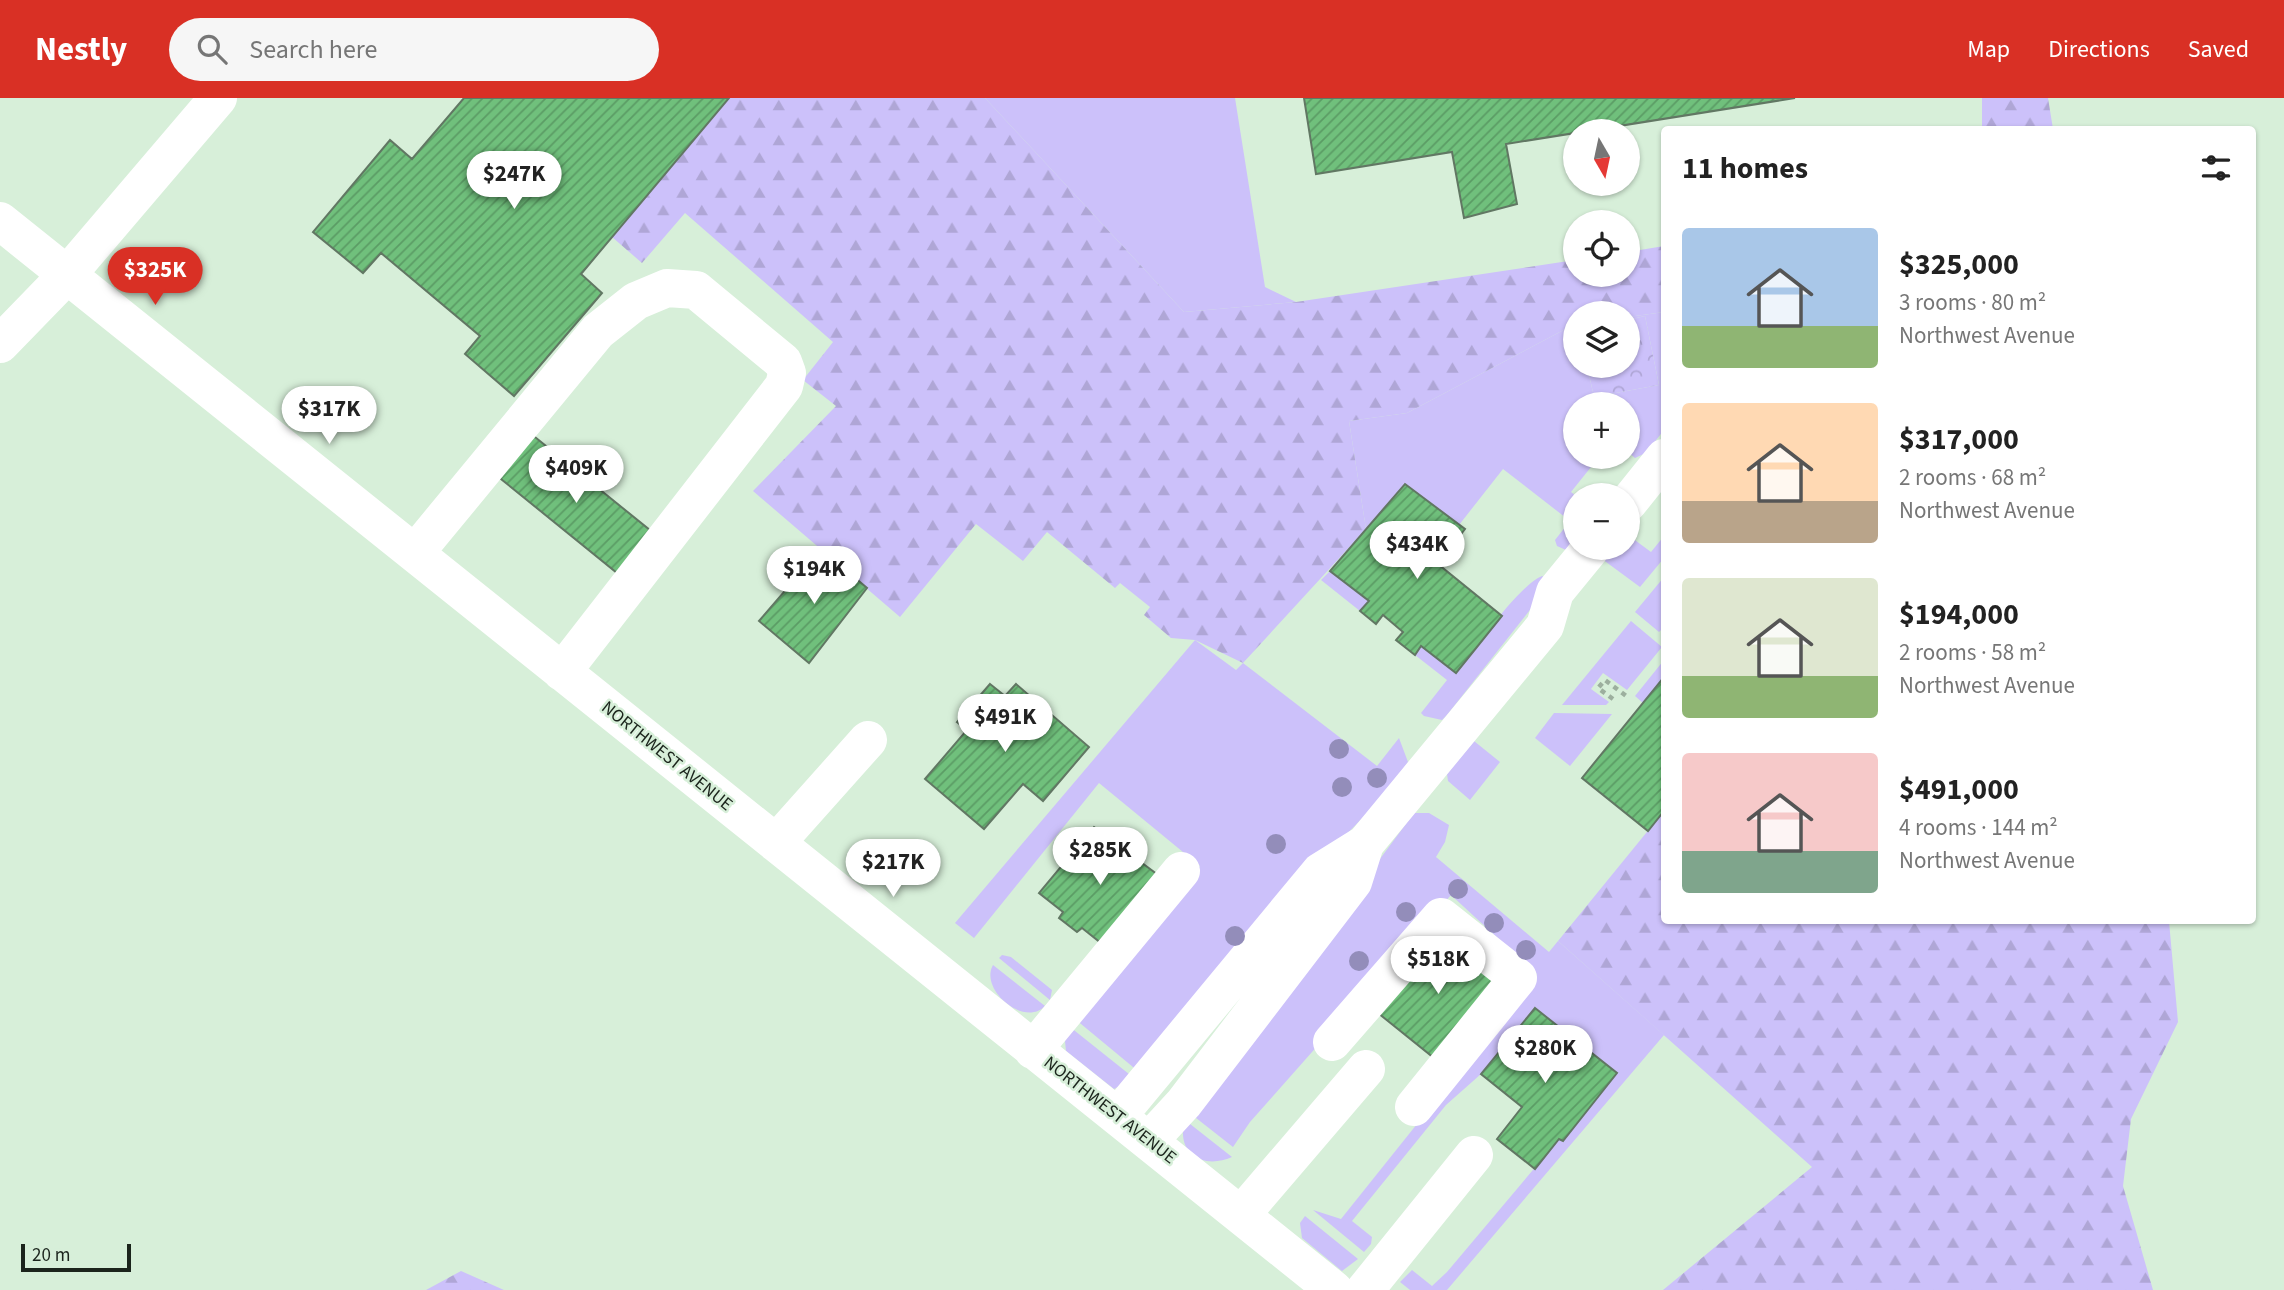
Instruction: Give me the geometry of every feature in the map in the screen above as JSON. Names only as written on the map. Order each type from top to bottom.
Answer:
[{"type":"street","points":[[0,344],[67,275],[218,98]]},
{"type":"street","name":"NORTHWEST AVENUE","points":[[0,221],[1334,1290]]},
{"type":"street","points":[[415,553],[598,331],[636,301],[667,288],[696,290],[783,362],[787,373],[784,386],[562,672]]},
{"type":"street","points":[[1640,488],[1661,462]]},
{"type":"street","points":[[1118,1116],[1320,872],[1366,844],[1545,626],[1555,592],[1581,560]]},
{"type":"street","points":[[776,843],[868,740]]},
{"type":"street","points":[[1149,1141],[1184,1103],[1353,883],[1366,844]]},
{"type":"street","points":[[1033,1049],[1181,871]]},
{"type":"street","points":[[1332,1042],[1441,917],[1518,978],[1414,1107]]},
{"type":"street","points":[[1241,1215],[1366,1069]]},
{"type":"street","points":[[1365,1290],[1474,1155]]},
{"type":"path","points":[[1613,699],[1598,688],[1605,680],[1629,698]]},
{"type":"green space","points":[[729,98],[985,98],[1184,312],[1296,302],[1563,262],[1563,287],[1640,287],[1640,250],[1661,246],[1661,312],[1640,315],[1640,301],[1563,301],[1563,330],[1407,413],[1349,421],[1366,529],[1243,663],[1195,640],[1171,638],[1144,615],[1150,607],[1120,583],[1115,588],[1047,532],[1023,561],[976,524],[900,617],[753,491],[836,406],[803,380],[833,342],[685,213],[642,263],[612,237]]},
{"type":"green space","points":[[985,98],[1235,98],[1265,287],[1296,302],[1184,312]]},
{"type":"green space","points":[[1982,98],[2048,98],[2053,126],[1982,126]]},
{"type":"green space","points":[[1661,312],[1661,434],[1646,453],[1640,456],[1640,392],[1621,392],[1659,385],[1645,316],[1640,317],[1640,315]]},
{"type":"green space","points":[[1645,316],[1659,385],[1621,392],[1593,392],[1590,378],[1640,378],[1640,317]]},
{"type":"green space","points":[[1563,330],[1563,378],[1590,378],[1593,392],[1563,392],[1563,469],[1589,469],[1578,483],[1563,483],[1563,516],[1503,469],[1459,525],[1405,484],[1366,529],[1349,421],[1407,413]]},
{"type":"green space","points":[[1563,530],[1563,549],[1557,546],[1555,540]]},
{"type":"green space","points":[[1661,540],[1661,562],[1640,587],[1603,560],[1640,560],[1640,544],[1651,552]]},
{"type":"green space","points":[[1330,571],[1369,601],[1360,611],[1321,580]]},
{"type":"green space","points":[[1542,576],[1547,579],[1548,587],[1447,715],[1442,720],[1424,716],[1421,713],[1447,680],[1415,655],[1421,646],[1456,673],[1509,605]]},
{"type":"green space","points":[[1661,581],[1661,630],[1659,632],[1635,612]]},
{"type":"green space","points":[[1631,621],[1661,646],[1627,690],[1603,673],[1591,689],[1609,702],[1606,705],[1562,705]]},
{"type":"green space","points":[[1195,640],[1236,670],[1243,663],[1377,766],[1399,738],[1408,762],[1383,797],[1338,843],[1139,1072],[1075,1019],[1200,866],[1099,783],[974,938],[955,923]]},
{"type":"green space","points":[[1661,664],[1661,681],[1643,703],[1635,696]]},
{"type":"green space","points":[[1554,713],[1612,714],[1570,766],[1535,738]]},
{"type":"green space","points":[[1474,741],[1500,762],[1470,800],[1448,781],[1447,774]]},
{"type":"green space","points":[[1414,813],[1429,813],[1449,825],[1445,842],[1436,857],[1549,952],[1558,941],[1664,1035],[1447,1290],[1410,1290],[1400,1282],[1412,1270],[1432,1286],[1447,1272],[1559,1139],[1563,1141],[1617,1073],[1535,1008],[1481,1074],[1446,1105],[1352,1221],[1372,1237],[1371,1244],[1364,1252],[1313,1210],[1341,1219],[1537,974],[1451,895],[1250,1122],[1233,1147],[1191,1114]]},
{"type":"green space","points":[[1661,815],[1661,924],[2169,924],[2178,1022],[2131,1119],[2123,1186],[2153,1290],[1663,1290],[1812,1167],[1558,941]]},
{"type":"green space","points":[[1002,955],[1011,957],[1052,990],[1050,1000],[999,958]]},
{"type":"green space","points":[[993,965],[1045,1006],[1036,1012],[1026,1012],[1006,1003],[992,985],[990,975]]},
{"type":"green space","points":[[1070,1027],[1134,1078],[1114,1089],[1066,1051],[1065,1041]]},
{"type":"green space","points":[[1185,1120],[1232,1157],[1211,1161],[1194,1156],[1184,1142]]},
{"type":"green space","points":[[1305,1216],[1358,1259],[1342,1271],[1302,1238],[1300,1223]]},
{"type":"green space","points":[[461,1271],[504,1290],[426,1290]]},
{"type":"building","points":[[464,98],[729,98],[581,274],[602,293],[514,396],[465,354],[480,336],[381,253],[363,273],[313,232],[390,140],[412,159]]},
{"type":"building","points":[[1304,98],[1795,98],[1640,123],[1640,119],[1563,119],[1563,135],[1506,144],[1517,204],[1464,218],[1452,152],[1316,174]]},
{"type":"building","points":[[530,433],[656,535],[622,577],[496,475]]},
{"type":"building","points":[[1405,484],[1465,529],[1438,564],[1502,616],[1456,673],[1421,646],[1415,655],[1406,648],[1396,640],[1403,632],[1383,615],[1376,624],[1360,611],[1369,601],[1330,571]]},
{"type":"building","points":[[821,549],[867,588],[809,663],[759,621]]},
{"type":"building","points":[[1661,681],[1661,815],[1648,831],[1582,778]]},
{"type":"building","points":[[990,684],[1005,696],[1016,684],[1089,747],[1043,801],[1023,784],[984,829],[925,779],[967,730],[957,722]]},
{"type":"building","points":[[1094,827],[1162,878],[1106,947],[1082,928],[1077,932],[1059,918],[1063,912],[1039,893]]},
{"type":"building","points":[[1436,931],[1502,983],[1439,1062],[1373,1009]]},
{"type":"building","points":[[1535,1008],[1617,1073],[1563,1141],[1559,1139],[1535,1169],[1497,1139],[1522,1107],[1481,1074]]}]
